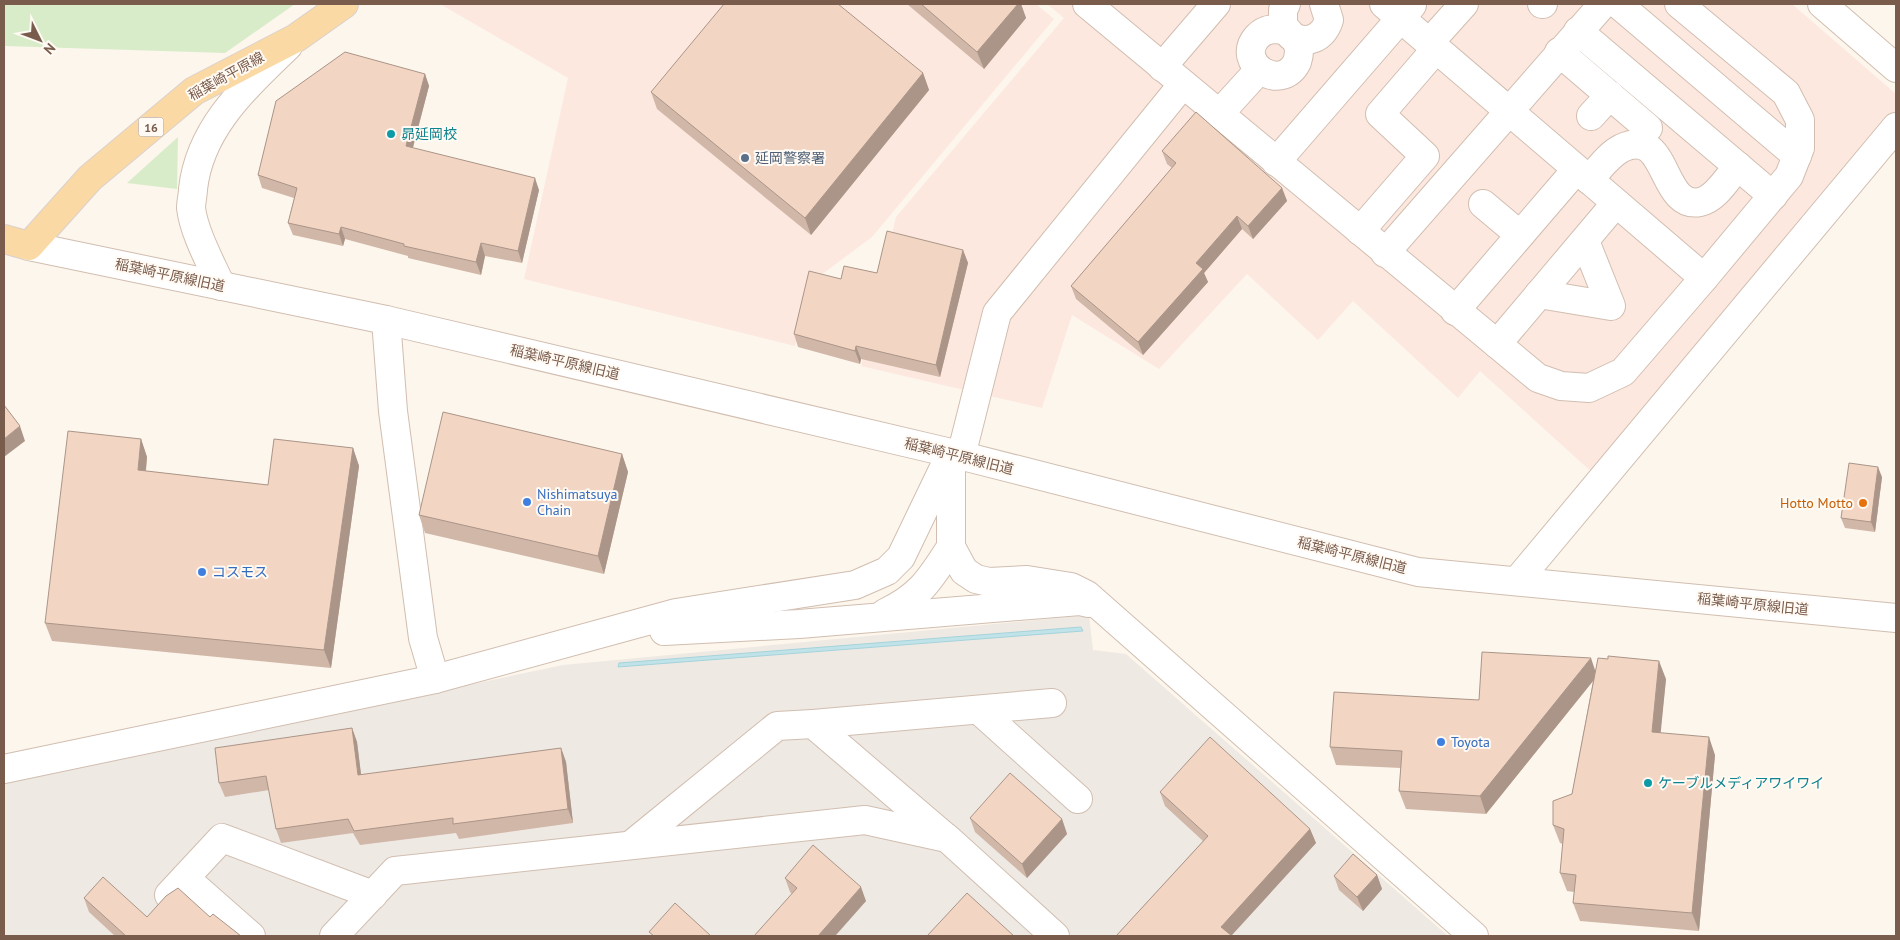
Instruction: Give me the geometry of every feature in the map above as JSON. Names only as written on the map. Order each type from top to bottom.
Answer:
[{"type":"main road","name":"稲葉崎平原線","points":[[16,243],[194,90],[296,38],[344,4]]},
{"type":"street","points":[[1087,4],[1538,378],[1561,386],[1589,388],[1623,372],[1789,176],[1800,148],[1800,120],[1786,93],[1679,4]]},
{"type":"street","points":[[1162,67],[1215,4]]},
{"type":"street","points":[[1286,4],[1282,17],[1289,34],[1297,42],[1298,58],[1290,72],[1274,76],[1259,70],[1254,64],[1251,49],[1258,36],[1271,29],[1289,34],[1307,41],[1321,34],[1329,20],[1324,4]]},
{"type":"street","points":[[1360,232],[1425,156],[1380,114],[1464,4]]},
{"type":"street","points":[[1386,253],[1507,111],[1602,4]]},
{"type":"street","points":[[1618,4],[1797,156]]},
{"type":"street","points":[[1822,4],[1896,68]]},
{"type":"street","points":[[1276,162],[1399,8],[1433,46],[1704,278]]},
{"type":"street","points":[[1578,31],[1773,196]]},
{"type":"street","points":[[221,286],[202,245],[191,207],[195,171],[214,126],[246,87],[296,38]]},
{"type":"street","points":[[1559,52],[1648,128]]},
{"type":"street","points":[[1219,114],[1259,70]]},
{"type":"street","points":[[4,769],[435,679],[676,613],[855,586],[887,570],[901,557],[956,454],[997,313],[1183,84]]},
{"type":"street","points":[[1591,116],[1610,95]]},
{"type":"street","points":[[1517,581],[1896,127]]},
{"type":"street","points":[[1455,311],[1520,235],[1583,175],[1621,148],[1631,145],[1644,147],[1661,161],[1676,194],[1688,201],[1700,202],[1713,195],[1738,166]]},
{"type":"street","points":[[1497,344],[1616,203]]},
{"type":"street","points":[[1482,204],[1520,235]]},
{"type":"street","points":[[1539,294],[1611,306],[1585,240]]},
{"type":"street","name":"稲葉崎平原線旧道","points":[[16,243],[386,320],[956,454],[1418,572],[1896,618]]},
{"type":"street","points":[[386,320],[393,411],[423,638],[435,679]]},
{"type":"street","points":[[878,616],[908,602],[930,579],[950,546],[956,454]]},
{"type":"street","points":[[950,546],[964,571],[976,579],[998,583],[1027,580],[1071,587],[1087,595],[1474,936]]},
{"type":"street","points":[[602,634],[799,624],[878,616],[1080,601],[1096,604]]},
{"type":"street","points":[[631,845],[777,726],[980,711],[1052,703]]},
{"type":"street","points":[[980,711],[1078,799]]},
{"type":"street","points":[[813,724],[947,838],[1055,936]]},
{"type":"street","points":[[347,932],[373,895],[396,871],[865,820],[947,838]]},
{"type":"street","points":[[250,936],[177,886],[222,838],[373,895]]},
{"type":"shaded area","name":"延岡警察署","points":[[440,4],[1036,4],[1054,19],[872,237],[809,284],[795,346],[524,279],[568,78]]},
{"type":"shaded area","points":[[1047,4],[1792,4],[1896,94],[1895,119],[1595,475],[1480,371],[1458,398],[1353,301],[1318,340],[1247,274],[1159,369],[1072,315],[1042,408],[861,366],[896,217],[1064,18]]},
{"type":"shaded area","points":[[1089,615],[1093,650],[1126,654],[1448,936],[4,936],[4,783],[563,665]]},
{"type":"green space","points":[[4,4],[295,4],[225,53],[4,46]]},
{"type":"green space","points":[[178,137],[177,189],[127,183]]},
{"type":"water","points":[[1081,627],[1083,631],[618,667],[619,663]]},
{"type":"building","points":[[724,4],[838,4],[923,73],[805,218],[651,92]]},
{"type":"building","points":[[921,4],[1018,4],[977,52]]},
{"type":"building","points":[[345,52],[425,74],[406,146],[535,178],[518,251],[481,243],[476,262],[404,246],[404,244],[341,227],[339,234],[288,223],[297,188],[258,175],[276,101]]},
{"type":"building","points":[[1196,112],[1282,188],[1248,226],[1237,216],[1196,263],[1203,269],[1138,342],[1071,286],[1176,163],[1162,151]]},
{"type":"building","points":[[887,231],[963,250],[936,365],[856,346],[855,351],[794,334],[809,271],[841,279],[844,266],[877,273]]},
{"type":"building","points":[[4,405],[20,426],[4,439]]},
{"type":"building","name":"Nishimatsuya Chain","points":[[443,412],[622,454],[598,556],[419,515]]},
{"type":"building","name":"コスモス","points":[[68,431],[141,439],[138,470],[268,485],[274,439],[353,448],[324,650],[45,623]]},
{"type":"building","name":"Hotto Motto","points":[[1849,463],[1878,467],[1871,522],[1841,518]]},
{"type":"building","name":"Toyota","points":[[1482,652],[1591,658],[1480,796],[1399,791],[1402,751],[1330,747],[1334,692],[1479,700]]},
{"type":"building","name":"ケーブルメディアワイワイ","points":[[1608,656],[1659,661],[1652,732],[1709,737],[1692,913],[1573,903],[1576,875],[1560,873],[1564,829],[1553,825],[1553,801],[1572,794],[1598,658],[1608,659]]},
{"type":"building","points":[[352,728],[358,775],[561,748],[568,809],[453,824],[453,818],[354,831],[348,819],[276,829],[266,776],[219,783],[215,748]]},
{"type":"building","points":[[1210,737],[1310,829],[1221,927],[1232,936],[1116,936],[1208,836],[1160,792]]},
{"type":"building","points":[[1010,773],[1062,819],[1022,864],[970,818]]},
{"type":"building","points":[[813,845],[861,887],[818,936],[754,936],[797,888],[785,878]]},
{"type":"building","points":[[1353,854],[1377,875],[1357,897],[1334,876]]},
{"type":"building","points":[[103,877],[147,917],[166,896],[178,888],[210,917],[213,914],[241,936],[126,936],[84,898]]},
{"type":"building","points":[[967,893],[1014,936],[927,936]]},
{"type":"building","points":[[675,903],[711,936],[654,936],[649,932]]},
{"type":"place","name":"昴延岡校","points":[[391,134]]},
{"type":"place","name":"延岡警察署","points":[[745,158]]},
{"type":"place","name":"Nishimatsuya Chain","points":[[527,502]]},
{"type":"place","name":"Hotto Motto","points":[[1863,503]]},
{"type":"place","name":"コスモス","points":[[202,572]]},
{"type":"place","name":"Toyota","points":[[1441,742]]},
{"type":"place","name":"ケーブルメディアワイワイ","points":[[1648,783]]}]
